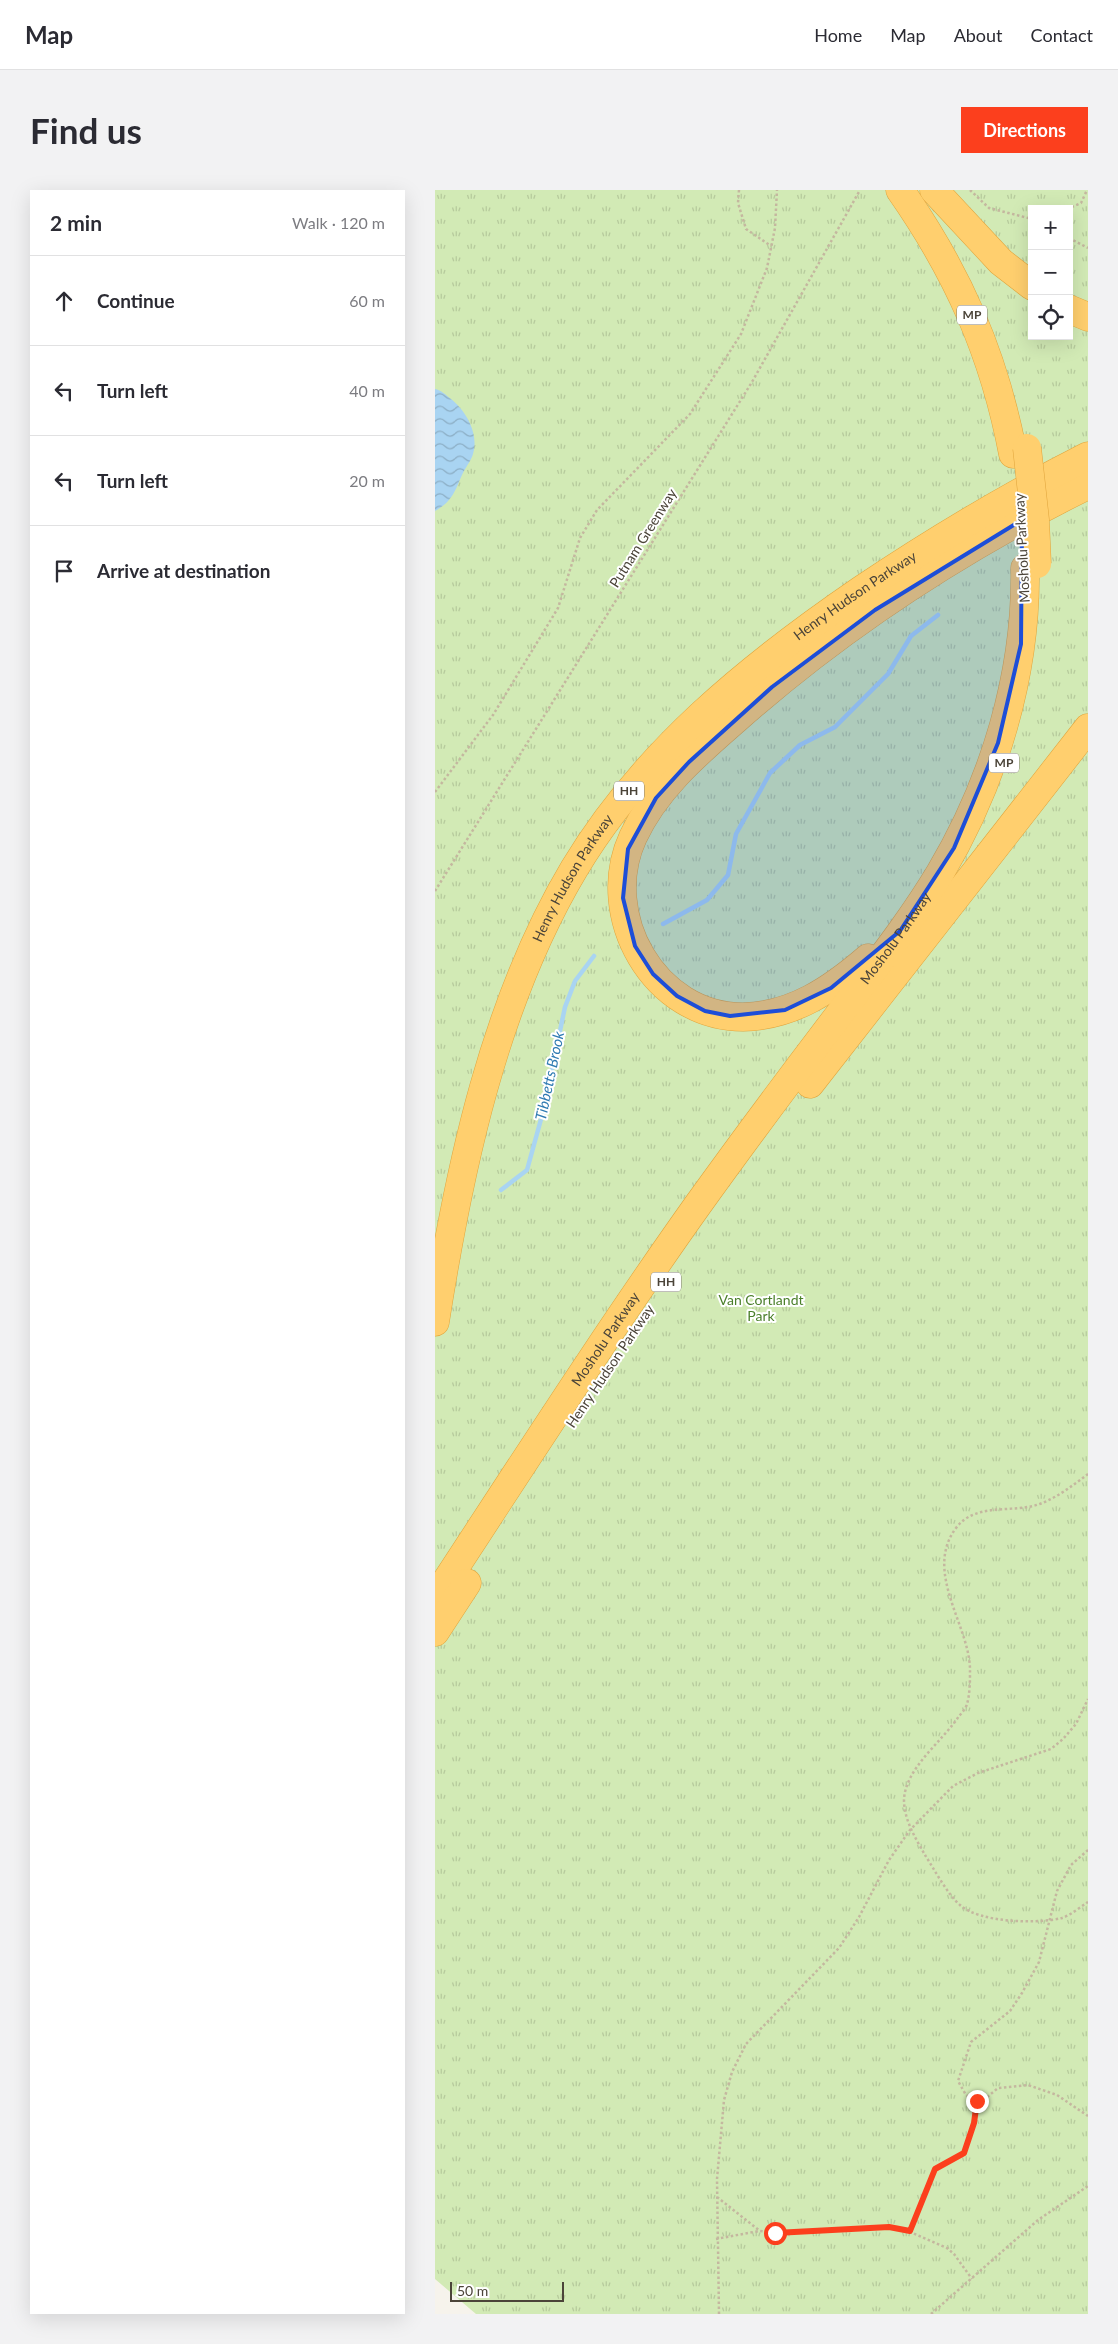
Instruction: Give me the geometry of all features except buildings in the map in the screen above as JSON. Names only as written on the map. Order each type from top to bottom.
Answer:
[{"type":"highway","name":"Mosholu Parkway","points":[[900,190],[940,250],[968,305],[1020,451]]},
{"type":"highway","name":"Mosholu Parkway","points":[[435,1598],[656,1265],[765,1113],[909,939],[978,799],[991,766],[1009,706],[1018,662],[1031,566],[1022,508],[1020,451],[1014,392],[992,323],[978,290],[948,234],[917,190]]},
{"type":"highway","points":[[934,190],[1001,262],[1028,283]]},
{"type":"highway","points":[[1073,311],[1088,317]]},
{"type":"highway","name":"Henry Hudson Parkway","points":[[435,1322],[459,1189],[507,1015],[551,912],[576,866],[609,818],[645,773],[701,714],[789,641],[904,561],[966,522],[1088,456]]},
{"type":"highway","points":[[909,939],[831,988],[799,1005],[756,1016],[730,1016],[705,1011],[677,996],[665,986],[653,974],[635,946],[627,922],[623,898],[622,880],[628,849],[648,809],[664,787],[772,687],[833,639],[913,585],[991,537],[1088,485]]},
{"type":"highway","name":"Henry Hudson Parkway","points":[[435,1632],[681,1260],[784,1118],[909,939],[1088,728]]},
{"type":"path","points":[[739,190],[737,203],[747,229],[771,246]]},
{"type":"path","points":[[435,792],[493,714],[558,608],[580,538],[597,510],[690,414],[741,334],[767,268],[775,228],[777,190]]},
{"type":"path","name":"Putnam Greenway","points":[[435,891],[753,382],[860,190]]},
{"type":"path","points":[[970,190],[989,208],[1028,219]]},
{"type":"path","points":[[1073,206],[1081,203],[1087,190]]},
{"type":"path","points":[[1073,240],[1088,248]]},
{"type":"path","points":[[1088,1474],[1057,1496],[1034,1506],[971,1514],[955,1529],[947,1549],[945,1574],[951,1602],[963,1634],[970,1668],[967,1705],[956,1722],[913,1770],[904,1799],[910,1830],[933,1868],[959,1905],[979,1916],[1023,1921],[1063,1918],[1088,1902]]},
{"type":"path","points":[[719,2314],[716,2238],[724,2100],[732,2072],[746,2044],[839,1948],[859,1916],[889,1860],[910,1830],[953,1786],[978,1772],[1051,1748],[1076,1724],[1088,1700]]},
{"type":"path","points":[[1088,1850],[1071,1865],[1057,1891],[1039,1962],[1022,1993],[1009,2010],[971,2042],[957,2081],[966,2095],[980,2102],[998,2088],[1028,2085],[1057,2095],[1088,2116]]},
{"type":"path","points":[[910,2231],[935,2169],[964,2153],[974,2123],[977,2101]]},
{"type":"path","points":[[933,2313],[1038,2220],[1088,2186]]},
{"type":"path","points":[[717,2196],[760,2231]]},
{"type":"path","points":[[716,2238],[760,2231],[790,2233],[889,2227],[910,2231],[954,2254],[972,2279]]},
{"type":"highlighted area","points":[[1022,520],[1021,644],[998,743],[954,848],[900,931],[831,988],[785,1010],[730,1016],[705,1011],[677,996],[653,974],[635,946],[623,898],[628,849],[656,798],[689,762],[772,687],[875,610]]},
{"type":"green space","name":"Van Cortlandt Park","points":[[435,190],[1088,190],[1088,2314],[476,2314],[435,2279]]},
{"type":"water","points":[[435,389],[457,404],[467,417],[473,431],[474,446],[472,457],[452,496],[441,508],[435,511]]},
{"type":"waterway","name":"Tibbetts Brook","points":[[663,924],[707,900],[728,875],[736,834],[770,773],[800,745],[835,727],[888,674],[911,636],[938,615]]},
{"type":"waterway","name":"Tibbetts Brook","points":[[501,1190],[527,1170],[543,1112],[565,1007],[575,981],[594,956]]},
{"type":"route","points":[[775,2233],[889,2227],[910,2231],[935,2169],[964,2153],[974,2123],[977,2101]]}]
